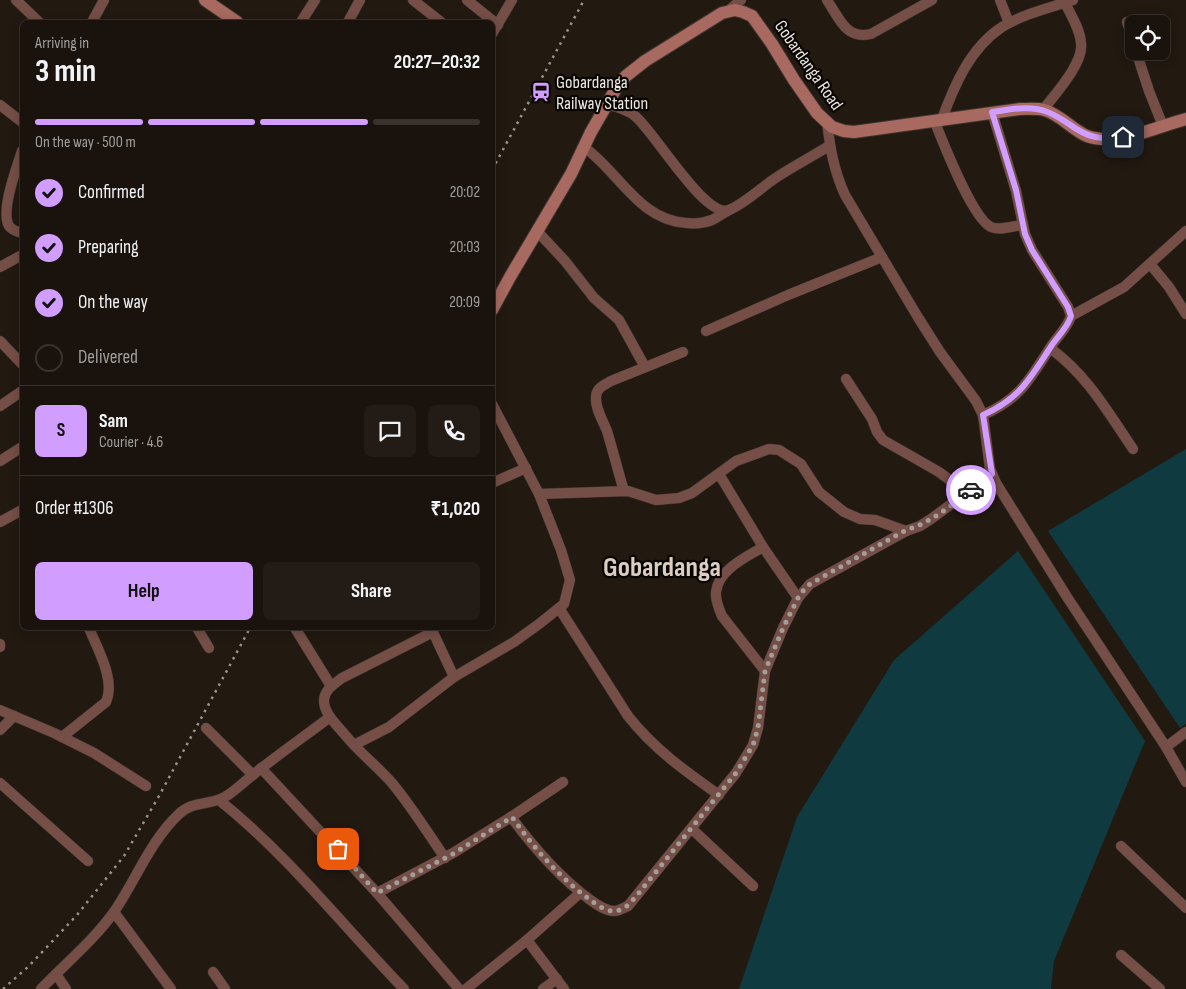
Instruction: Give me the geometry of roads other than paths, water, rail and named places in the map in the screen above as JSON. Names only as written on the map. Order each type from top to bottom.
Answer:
[{"type":"main road","points":[[205,0],[232,20]]},
{"type":"main road","points":[[495,305],[571,174],[590,132],[618,85],[632,70],[728,11]]},
{"type":"main road","name":"Gobardanga Road","points":[[728,11],[743,12],[756,20],[817,112],[837,129],[854,132],[1020,109],[1043,110],[1052,113],[1088,136],[1112,138],[1136,135],[1186,119]]},
{"type":"street","points":[[16,0],[37,20]]},
{"type":"street","points":[[93,20],[104,0]]},
{"type":"street","points":[[302,20],[315,0]]},
{"type":"street","points":[[351,20],[360,0]]},
{"type":"street","points":[[413,0],[438,20]]},
{"type":"street","points":[[467,0],[492,20]]},
{"type":"street","points":[[495,30],[512,0]]},
{"type":"street","points":[[728,11],[740,0]]},
{"type":"street","points":[[827,0],[845,27],[854,34],[861,36],[871,34],[932,0]]},
{"type":"street","points":[[1000,0],[1009,24]]},
{"type":"street","points":[[1022,225],[1000,229],[994,228],[983,220],[964,187],[938,120],[965,67],[996,32],[1032,13],[1069,1],[1082,48],[1079,57],[1064,81],[1043,110]]},
{"type":"street","points":[[1139,60],[1163,126]]},
{"type":"street","points":[[606,104],[626,110],[636,117],[702,197],[714,208],[723,211],[729,210]]},
{"type":"street","points":[[0,105],[20,120]]},
{"type":"street","points":[[992,112],[1016,190],[1022,225],[1032,250],[1068,307],[1071,316]]},
{"type":"street","points":[[827,122],[837,176],[845,195],[935,344],[970,392],[983,415],[992,474],[1006,500],[1166,747],[1186,782]]},
{"type":"street","points":[[584,147],[600,160],[644,206],[667,220],[692,224],[704,222],[729,210],[776,178],[830,146]]},
{"type":"street","points":[[20,157],[5,210],[5,220],[8,226],[20,233]]},
{"type":"street","points":[[537,231],[594,298],[619,320],[645,367]]},
{"type":"street","points":[[983,415],[1006,403],[1021,391],[1032,378],[1071,316],[1097,304],[1124,287],[1186,231]]},
{"type":"street","points":[[0,267],[20,256]]},
{"type":"street","points":[[706,331],[882,257]]},
{"type":"street","points":[[1150,264],[1169,287],[1186,314]]},
{"type":"street","points":[[0,341],[20,362]]},
{"type":"street","points":[[1050,348],[1072,365],[1087,381],[1133,449]]},
{"type":"street","points":[[624,491],[607,432],[596,404],[596,396],[601,387],[683,352]]},
{"type":"street","points":[[846,379],[883,440],[939,472],[967,493]]},
{"type":"street","points":[[0,406],[20,392]]},
{"type":"street","points":[[354,746],[389,727],[454,677],[514,642],[564,604],[570,580],[561,550],[539,494],[495,410]]},
{"type":"street","points":[[0,461],[20,448]]},
{"type":"street","points":[[539,494],[624,491],[641,494],[656,500],[679,498],[692,493],[744,457],[769,449],[779,450],[801,464],[819,492],[844,512],[860,520],[876,520],[906,530]]},
{"type":"street","points":[[495,482],[526,468]]},
{"type":"street","points":[[719,474],[763,547],[798,598]]},
{"type":"street","points":[[512,817],[551,866],[580,893],[597,905],[612,911],[628,906],[719,795],[736,773],[753,745],[758,728],[765,671],[783,628],[801,593],[810,584],[906,530],[920,526],[992,474]]},
{"type":"street","points":[[0,522],[20,511]]},
{"type":"street","points":[[763,547],[738,562],[720,580],[716,592],[722,616],[765,671]]},
{"type":"street","points":[[559,608],[628,716],[641,732],[683,770],[719,795]]},
{"type":"street","points":[[62,737],[106,702],[110,694],[109,681],[90,630]]},
{"type":"street","points":[[198,630],[209,648]]},
{"type":"street","points":[[296,630],[331,686]]},
{"type":"street","points":[[445,858],[392,784],[354,746],[330,717],[325,708],[324,700],[326,692],[331,686],[432,630],[454,677]]},
{"type":"street","points":[[0,710],[94,753],[146,786]]},
{"type":"street","points":[[0,730],[14,716]]},
{"type":"street","points":[[41,989],[101,928],[114,912],[138,869],[178,814],[192,806],[219,800],[227,796],[257,771],[330,717]]},
{"type":"street","points":[[206,728],[257,771],[377,893],[459,989]]},
{"type":"street","points":[[1166,747],[1186,732]]},
{"type":"street","points":[[377,893],[445,858],[512,817],[563,782]]},
{"type":"street","points":[[0,783],[88,861]]},
{"type":"street","points":[[219,800],[238,815],[275,851],[404,989]]},
{"type":"street","points":[[692,829],[753,886]]},
{"type":"street","points":[[1121,846],[1186,908]]},
{"type":"street","points":[[466,989],[527,940],[580,893]]},
{"type":"street","points":[[114,912],[171,989]]},
{"type":"street","points":[[527,940],[564,989]]},
{"type":"street","points":[[1121,955],[1160,989]]},
{"type":"street","points":[[213,972],[225,989]]},
{"type":"street","points":[[56,974],[66,989]]},
{"type":"street","points":[[543,989],[556,979]]},
{"type":"water","points":[[1186,449],[1186,724],[1180,728],[1048,531]]},
{"type":"water","points":[[1018,551],[1145,741],[1054,961],[1051,989],[739,989],[797,817],[894,660]]},
{"type":"railway","points":[[495,164],[584,0]]},
{"type":"railway","points":[[3,989],[29,966],[77,915],[124,856],[159,796],[249,630]]},
{"type":"place","name":"Gobardanga Railway Station","points":[[541,92]]},
{"type":"district","name":"Gobardanga","points":[[662,566]]}]
